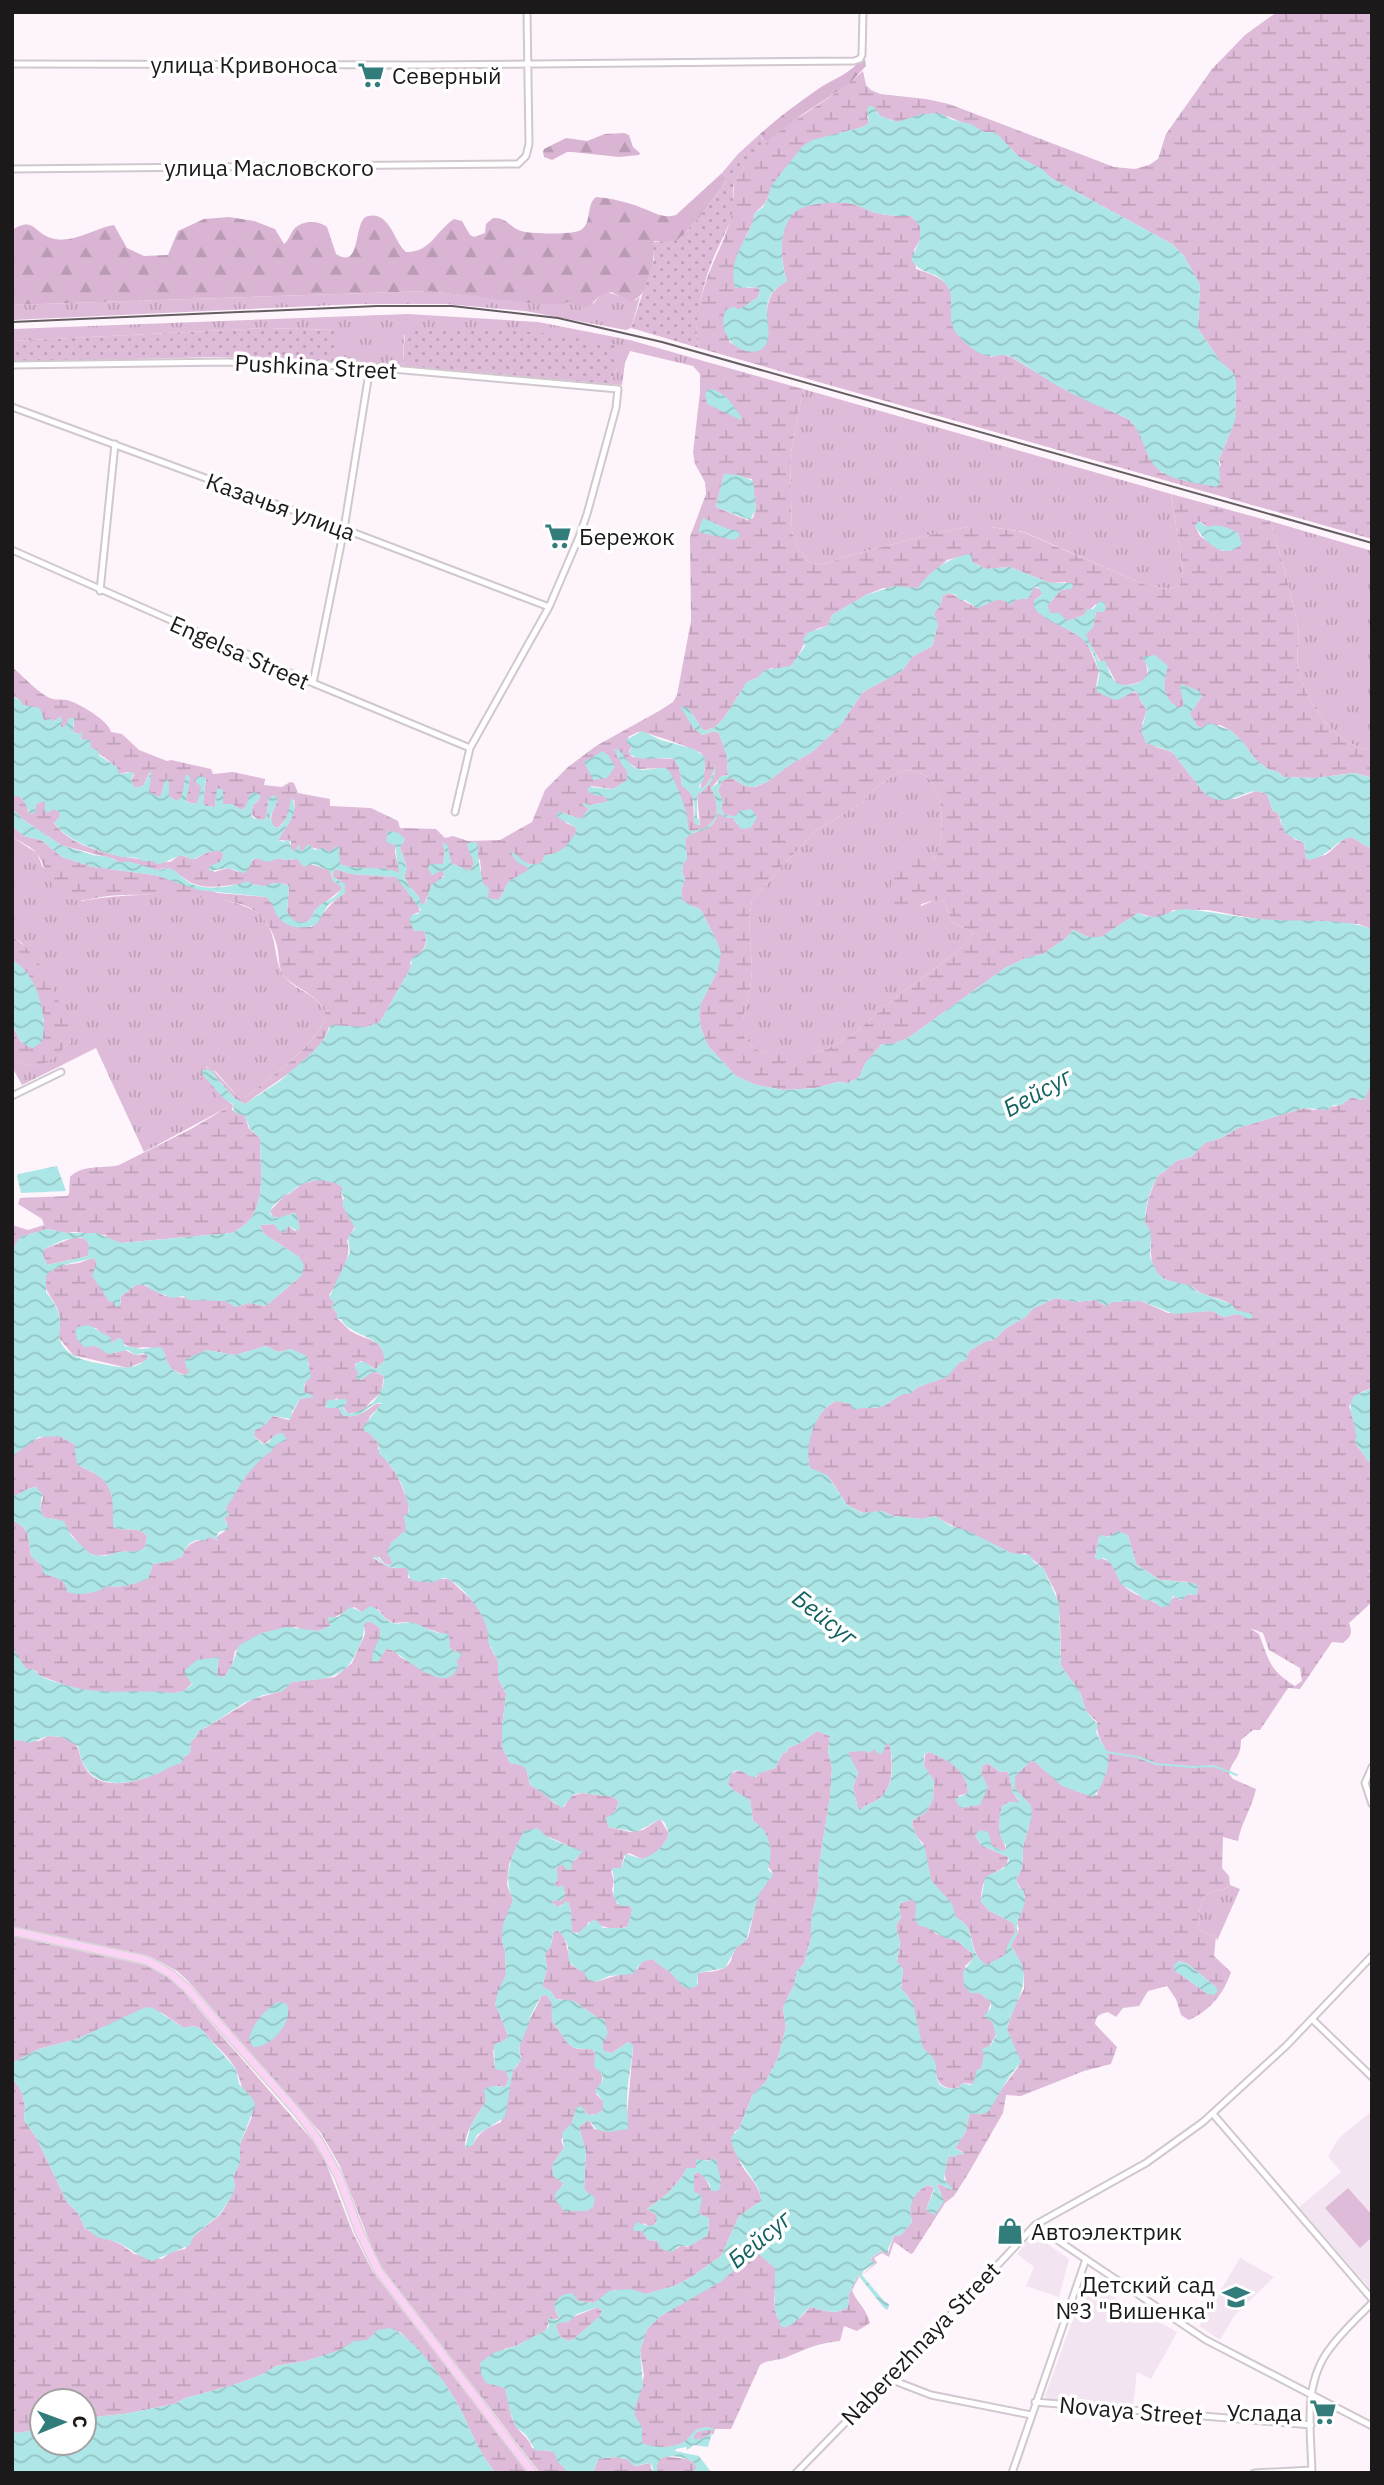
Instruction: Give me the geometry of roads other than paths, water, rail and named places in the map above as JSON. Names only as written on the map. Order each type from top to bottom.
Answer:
[{"type":"main road","points":[[12,1931],[146,1960],[171,1974],[187,1988],[317,2138],[338,2177],[378,2270],[533,2473]]},
{"type":"street","points":[[527,12],[527,64]]},
{"type":"street","name":"улица Кривоноса","points":[[12,64],[854,61],[862,55],[863,12]]},
{"type":"street","name":"улица Масловского","points":[[12,169],[510,166],[524,160],[529,144],[527,64]]},
{"type":"street","name":"Pushkina Street","points":[[12,365],[225,362],[370,368],[618,389],[616,408],[587,514],[549,607]]},
{"type":"street","points":[[313,684],[344,528],[370,368]]},
{"type":"street","name":"Казачья улица","points":[[12,407],[344,528],[549,607]]},
{"type":"street","points":[[100,591],[115,444]]},
{"type":"street","name":"Engelsa Street","points":[[12,550],[313,684],[470,748]]},
{"type":"street","points":[[455,812],[470,748],[549,607]]},
{"type":"street","points":[[12,1096],[61,1072]]},
{"type":"street","points":[[1372,1767],[1365,1783],[1372,1804]]},
{"type":"street","name":"Naberezhnaya Street","points":[[796,2473],[1035,2225],[1146,2163],[1213,2114],[1312,2019],[1372,1956]]},
{"type":"street","points":[[1312,2019],[1372,2077]]},
{"type":"street","points":[[1213,2114],[1372,2301],[1331,2347],[1320,2365],[1311,2394],[1312,2471],[1254,2473]]},
{"type":"street","points":[[1035,2225],[1202,2337],[1372,2426]]},
{"type":"street","points":[[1012,2473],[1086,2259]]},
{"type":"street","name":"Novaya Street","points":[[887,2378],[931,2395],[1031,2415]]},
{"type":"street","name":"Novaya Street","points":[[1035,2402],[1311,2425]]},
{"type":"water","points":[[869,106],[873,106],[880,116],[897,122],[922,114],[939,113],[971,124],[984,132],[996,133],[1019,157],[1042,169],[1051,178],[1172,244],[1184,256],[1200,285],[1198,329],[1220,361],[1234,374],[1236,383],[1235,421],[1219,459],[1220,484],[1216,487],[1189,482],[1163,473],[1151,461],[1139,434],[1128,419],[1051,382],[1010,356],[987,356],[968,345],[953,328],[949,289],[941,279],[919,268],[911,259],[920,240],[920,226],[911,216],[883,214],[854,204],[842,203],[815,204],[798,210],[791,216],[783,233],[782,253],[787,281],[776,289],[767,307],[767,341],[763,348],[749,352],[734,345],[724,330],[726,310],[733,307],[740,309],[758,297],[760,291],[758,287],[735,288],[733,276],[736,256],[755,213],[763,207],[771,186],[802,147],[812,140],[863,127],[869,123]]},
{"type":"water","points":[[708,389],[719,392],[728,399],[741,416],[741,420],[707,404],[705,394]]},
{"type":"water","points":[[724,474],[739,475],[753,481],[756,509],[750,520],[716,507]]},
{"type":"water","points":[[703,518],[738,531],[740,536],[734,540],[702,533],[698,531]]},
{"type":"water","points":[[1198,521],[1207,527],[1227,527],[1238,533],[1242,544],[1228,551],[1216,548],[1195,526]]},
{"type":"water","name":"Бейсуг","points":[[971,554],[972,562],[986,569],[1010,567],[1050,583],[1073,583],[1072,589],[1061,590],[1047,606],[1051,613],[1059,613],[1068,621],[1084,615],[1087,609],[1093,609],[1100,601],[1104,602],[1104,612],[1096,612],[1093,627],[1086,635],[1099,661],[1105,661],[1115,681],[1128,685],[1143,680],[1148,670],[1143,657],[1155,655],[1168,666],[1165,689],[1173,704],[1179,708],[1184,705],[1180,687],[1182,684],[1199,691],[1202,696],[1190,714],[1197,726],[1201,728],[1209,723],[1230,730],[1256,760],[1268,769],[1283,777],[1314,778],[1355,773],[1372,778],[1372,849],[1351,837],[1340,841],[1322,856],[1309,860],[1306,858],[1304,843],[1285,832],[1267,794],[1256,791],[1220,800],[1205,794],[1172,752],[1146,743],[1141,731],[1147,710],[1138,693],[1134,691],[1115,700],[1097,692],[1099,674],[1094,656],[1080,637],[1034,608],[1034,601],[1042,594],[1038,587],[1034,587],[1029,598],[1015,600],[1011,605],[998,600],[977,608],[965,600],[960,601],[956,595],[943,595],[940,606],[934,613],[938,625],[932,646],[912,657],[902,671],[863,692],[840,726],[812,752],[767,782],[754,787],[745,786],[732,778],[722,781],[718,791],[723,801],[721,809],[725,815],[736,816],[739,811],[751,809],[757,817],[751,828],[741,829],[733,818],[724,817],[719,812],[711,826],[685,839],[687,859],[682,872],[685,879],[681,890],[683,901],[701,910],[721,953],[718,970],[701,1003],[699,1015],[708,1046],[736,1076],[756,1085],[783,1090],[848,1083],[859,1077],[866,1062],[882,1044],[892,1044],[908,1038],[1005,968],[1026,958],[1043,954],[1073,930],[1088,937],[1101,937],[1138,913],[1157,917],[1184,909],[1260,919],[1329,921],[1369,928],[1372,932],[1372,1086],[1365,1099],[1352,1097],[1327,1110],[1304,1108],[1238,1128],[1205,1143],[1191,1157],[1176,1161],[1159,1174],[1147,1204],[1145,1223],[1150,1230],[1150,1257],[1158,1274],[1166,1280],[1189,1285],[1198,1292],[1231,1304],[1236,1310],[1252,1314],[1250,1319],[1237,1314],[1224,1317],[1212,1311],[1174,1314],[1141,1301],[1112,1302],[1106,1306],[1095,1300],[1075,1302],[1056,1298],[1032,1309],[1027,1316],[1005,1329],[994,1340],[986,1341],[969,1351],[966,1360],[960,1362],[947,1377],[918,1387],[910,1394],[899,1396],[880,1407],[854,1410],[850,1404],[836,1401],[822,1412],[812,1430],[808,1450],[810,1468],[827,1475],[847,1505],[862,1513],[882,1511],[893,1516],[922,1519],[935,1516],[1011,1553],[1030,1555],[1034,1562],[1043,1568],[1059,1603],[1061,1666],[1080,1692],[1086,1711],[1098,1725],[1096,1732],[1108,1758],[1107,1770],[1093,1797],[1062,1786],[1035,1762],[1031,1761],[1015,1776],[1015,1788],[1031,1806],[1032,1815],[1023,1847],[1022,1868],[1016,1880],[1024,1891],[1025,1904],[1017,1922],[1017,1935],[1011,1945],[1024,1974],[1022,1990],[1007,2029],[1021,2062],[989,2111],[969,2114],[966,2131],[955,2148],[965,2154],[956,2155],[956,2159],[953,2155],[948,2157],[944,2179],[953,2189],[937,2185],[944,2201],[935,2215],[926,2210],[934,2190],[928,2185],[915,2196],[910,2210],[912,2222],[901,2235],[894,2236],[888,2254],[882,2251],[872,2257],[871,2260],[875,2263],[863,2271],[862,2275],[889,2304],[888,2310],[858,2275],[849,2294],[848,2307],[834,2312],[810,2307],[794,2323],[781,2327],[775,2310],[775,2268],[757,2253],[753,2253],[722,2281],[661,2316],[647,2329],[640,2350],[643,2386],[635,2407],[635,2416],[642,2427],[642,2443],[669,2447],[684,2442],[697,2429],[715,2429],[698,2431],[693,2437],[701,2439],[712,2433],[708,2447],[694,2445],[687,2450],[686,2447],[675,2451],[699,2456],[712,2473],[690,2473],[697,2468],[692,2461],[668,2456],[659,2461],[658,2473],[652,2473],[650,2463],[633,2466],[627,2459],[613,2457],[598,2459],[593,2473],[569,2473],[557,2461],[555,2453],[547,2450],[536,2451],[526,2435],[516,2427],[505,2388],[486,2383],[481,2374],[480,2363],[493,2353],[516,2346],[546,2330],[549,2326],[548,2318],[559,2318],[554,2306],[563,2295],[572,2293],[578,2301],[594,2303],[609,2291],[630,2289],[646,2294],[677,2285],[693,2276],[721,2256],[739,2216],[761,2201],[757,2186],[736,2154],[731,2137],[739,2129],[753,2094],[765,2083],[778,2058],[786,2027],[783,2009],[797,1971],[804,1964],[811,1938],[811,1919],[819,1886],[818,1872],[830,1797],[830,1736],[817,1731],[788,1748],[775,1768],[753,1778],[737,1770],[730,1778],[728,1784],[733,1790],[750,1800],[753,1821],[767,1836],[771,1856],[768,1869],[773,1875],[759,1894],[746,1941],[736,1948],[725,1968],[698,1973],[697,1986],[689,1989],[653,1959],[642,1962],[633,1974],[609,1976],[596,1982],[587,1979],[584,1972],[569,1961],[565,1939],[558,1930],[553,1933],[551,1946],[545,1954],[547,1969],[542,1987],[550,1990],[556,1999],[574,2001],[598,2018],[604,2019],[608,2033],[602,2045],[604,2051],[612,2053],[628,2042],[633,2045],[627,2094],[628,2129],[609,2132],[597,2130],[589,2120],[579,2127],[586,2152],[584,2189],[595,2198],[593,2207],[587,2211],[564,2211],[555,2199],[556,2192],[563,2183],[553,2176],[552,2165],[564,2148],[562,2133],[572,2123],[576,2108],[581,2106],[588,2115],[603,2110],[603,2101],[595,2091],[603,2080],[602,2074],[594,2066],[595,2053],[592,2049],[573,2047],[555,2025],[547,1995],[541,1996],[519,2047],[521,2061],[513,2070],[505,2117],[477,2135],[473,2145],[465,2148],[471,2125],[486,2101],[484,2090],[491,2086],[505,2087],[509,2079],[506,2071],[495,2069],[494,2045],[505,2040],[508,2035],[495,2004],[506,1975],[503,1924],[513,1900],[508,1874],[524,1831],[537,1828],[549,1838],[583,1851],[572,1863],[571,1870],[567,1870],[563,1865],[556,1867],[558,1877],[554,1885],[563,1885],[565,1896],[561,1901],[552,1902],[557,1907],[565,1901],[568,1902],[572,1932],[577,1934],[593,1920],[603,1928],[628,1926],[632,1910],[630,1906],[621,1906],[615,1900],[612,1868],[621,1868],[626,1854],[642,1859],[651,1855],[662,1846],[669,1834],[665,1823],[660,1819],[636,1832],[608,1827],[606,1818],[615,1812],[619,1802],[614,1797],[574,1794],[562,1808],[530,1785],[525,1768],[510,1763],[502,1747],[506,1694],[498,1678],[498,1661],[488,1642],[486,1625],[476,1606],[455,1583],[446,1578],[430,1582],[411,1580],[406,1568],[390,1567],[385,1565],[372,1556],[385,1564],[393,1565],[387,1552],[391,1543],[406,1530],[404,1515],[407,1515],[409,1509],[399,1478],[379,1454],[379,1444],[363,1427],[382,1403],[356,1416],[342,1415],[339,1408],[325,1406],[328,1400],[346,1399],[343,1408],[348,1414],[361,1410],[378,1396],[384,1376],[372,1372],[361,1380],[356,1378],[357,1362],[365,1362],[376,1369],[384,1361],[383,1352],[374,1341],[337,1319],[337,1313],[332,1307],[334,1302],[329,1298],[350,1252],[348,1237],[355,1228],[342,1205],[344,1198],[340,1191],[344,1189],[330,1181],[319,1180],[301,1185],[272,1207],[270,1214],[276,1218],[296,1213],[300,1228],[298,1231],[288,1226],[284,1233],[274,1224],[260,1225],[263,1233],[299,1257],[304,1265],[302,1275],[266,1306],[249,1303],[235,1307],[225,1301],[189,1300],[183,1296],[172,1298],[146,1285],[136,1285],[121,1296],[120,1306],[116,1307],[92,1276],[97,1263],[94,1258],[61,1266],[46,1276],[46,1292],[59,1316],[59,1337],[62,1345],[81,1359],[128,1367],[141,1363],[148,1357],[144,1353],[135,1355],[128,1350],[108,1354],[96,1346],[84,1347],[77,1339],[75,1331],[78,1327],[89,1325],[111,1338],[111,1343],[119,1338],[125,1346],[141,1349],[160,1347],[172,1368],[184,1375],[190,1372],[185,1360],[206,1350],[235,1355],[266,1346],[278,1352],[291,1349],[307,1356],[311,1377],[305,1383],[303,1391],[315,1397],[300,1399],[291,1419],[273,1416],[255,1430],[254,1436],[262,1444],[268,1443],[280,1433],[283,1433],[287,1440],[276,1445],[245,1478],[226,1508],[229,1515],[224,1518],[229,1529],[219,1532],[216,1537],[218,1541],[211,1537],[206,1541],[194,1541],[185,1549],[182,1557],[153,1564],[148,1579],[77,1594],[67,1592],[62,1581],[44,1574],[41,1565],[31,1556],[28,1535],[24,1528],[12,1519],[12,1495],[36,1487],[42,1494],[40,1508],[43,1517],[64,1521],[71,1536],[92,1555],[139,1551],[145,1547],[147,1536],[139,1530],[113,1527],[111,1492],[95,1473],[77,1464],[74,1444],[59,1436],[39,1437],[12,1456],[12,1251],[20,1237],[47,1229],[67,1233],[97,1233],[121,1243],[231,1233],[243,1226],[252,1216],[260,1193],[260,1138],[250,1129],[245,1116],[234,1112],[233,1104],[224,1099],[202,1071],[211,1071],[234,1098],[245,1104],[280,1081],[314,1051],[331,1025],[367,1027],[380,1022],[411,967],[412,958],[425,947],[424,931],[415,931],[410,923],[413,914],[418,914],[421,910],[396,877],[351,874],[335,869],[332,876],[345,884],[345,893],[328,905],[317,924],[297,927],[282,921],[266,897],[198,890],[155,875],[93,867],[62,857],[41,840],[24,836],[12,826],[12,808],[25,821],[61,845],[109,857],[118,862],[131,862],[157,870],[169,868],[199,886],[220,887],[248,881],[264,886],[285,884],[289,886],[287,912],[298,922],[311,919],[317,908],[341,890],[341,886],[333,881],[330,871],[313,864],[304,867],[297,859],[280,858],[267,862],[256,858],[244,873],[228,868],[209,871],[211,866],[222,859],[223,853],[208,852],[192,860],[179,856],[157,864],[104,852],[66,835],[54,822],[58,820],[60,813],[54,809],[47,813],[45,801],[36,804],[35,813],[31,814],[20,797],[12,796],[12,697],[20,700],[23,705],[40,708],[44,720],[52,719],[54,722],[62,718],[61,727],[64,727],[70,718],[74,718],[73,732],[79,734],[82,731],[81,739],[90,740],[91,748],[117,767],[119,774],[134,772],[131,781],[135,788],[143,786],[152,770],[149,792],[158,797],[166,778],[169,782],[169,796],[176,801],[181,798],[186,774],[190,777],[186,802],[197,804],[201,787],[195,781],[198,776],[206,778],[203,802],[205,806],[215,807],[217,788],[223,790],[223,804],[232,804],[241,810],[246,806],[250,794],[256,792],[261,797],[253,805],[251,814],[253,818],[263,820],[266,818],[269,798],[274,795],[278,800],[270,817],[274,827],[278,828],[286,818],[291,797],[294,803],[293,814],[278,840],[284,842],[289,839],[294,851],[300,844],[299,850],[302,851],[308,844],[315,850],[323,848],[330,852],[336,846],[339,847],[340,864],[399,873],[395,845],[386,842],[388,831],[399,833],[405,839],[400,848],[407,869],[404,877],[422,905],[426,902],[431,885],[444,877],[443,870],[432,875],[428,868],[430,864],[443,864],[445,852],[442,842],[448,846],[451,863],[470,871],[474,863],[467,846],[468,843],[476,842],[483,884],[489,888],[488,898],[499,900],[509,881],[530,869],[516,861],[510,850],[528,864],[542,862],[545,855],[564,848],[577,831],[575,827],[557,817],[557,813],[581,819],[589,809],[582,804],[607,802],[606,797],[591,794],[588,787],[613,789],[627,780],[627,771],[614,748],[638,769],[659,768],[670,772],[687,815],[690,831],[699,830],[712,823],[717,804],[711,788],[718,783],[719,777],[728,775],[727,757],[719,733],[714,731],[703,735],[694,729],[681,708],[683,706],[689,709],[702,729],[706,731],[715,727],[724,718],[747,682],[757,678],[765,670],[791,666],[805,646],[803,640],[807,633],[828,626],[832,615],[866,595],[894,586],[918,588],[941,565]],"holes":[[[81,1237],[89,1243],[88,1256],[47,1265],[44,1249],[63,1240]],[[887,1743],[890,1745],[891,1780],[880,1798],[860,1810],[853,1787],[858,1773],[849,1752],[869,1753],[875,1749],[882,1754]],[[929,1752],[943,1758],[960,1772],[968,1793],[955,1799],[960,1808],[980,1805],[988,1787],[981,1773],[982,1766],[988,1763],[1000,1772],[1006,1771],[1009,1774],[1013,1793],[1019,1800],[1018,1803],[1013,1801],[1002,1806],[999,1822],[1006,1850],[992,1846],[988,1832],[980,1830],[975,1835],[981,1845],[1008,1857],[1009,1861],[1004,1868],[985,1877],[981,1901],[988,1910],[1013,1923],[1016,1931],[1005,1955],[987,1965],[976,1953],[967,1928],[956,1917],[952,1904],[931,1880],[925,1848],[912,1825],[913,1820],[926,1812],[933,1799],[934,1781],[924,1766],[924,1754]],[[914,1901],[915,1920],[919,1926],[956,1940],[973,1954],[973,1959],[963,1972],[964,1985],[970,1993],[980,1993],[991,2002],[991,2008],[984,2016],[993,2023],[996,2036],[991,2045],[982,2049],[984,2055],[981,2068],[977,2070],[973,2084],[963,2083],[958,2088],[943,2087],[937,2079],[933,2058],[923,2047],[913,2003],[901,1988],[903,1969],[897,1961],[900,1943],[896,1926],[901,1917],[901,1903]],[[598,2307],[602,2311],[600,2316],[569,2341],[560,2337],[556,2327],[558,2323],[568,2322],[577,2314]]]},
{"type":"water","points":[[642,731],[661,740],[694,749],[705,757],[704,779],[700,789],[706,785],[715,764],[715,774],[711,782],[697,795],[697,817],[700,822],[698,826],[694,822],[692,797],[682,786],[679,767],[674,759],[644,759],[629,753],[632,746],[628,745],[626,740]]},
{"type":"water","points":[[603,751],[615,767],[607,778],[593,780],[584,762]]},
{"type":"water","points":[[12,960],[28,975],[42,1008],[42,1042],[33,1048],[23,1043],[13,1023]]},
{"type":"water","points":[[57,1166],[66,1191],[21,1193],[18,1174]]},
{"type":"water","points":[[1372,1388],[1372,1466],[1355,1443],[1356,1431],[1351,1402],[1354,1396]]},
{"type":"water","points":[[1118,1531],[1128,1535],[1136,1564],[1160,1580],[1194,1583],[1198,1586],[1197,1595],[1188,1594],[1182,1600],[1173,1596],[1169,1606],[1161,1607],[1153,1601],[1142,1599],[1122,1585],[1108,1561],[1095,1558],[1099,1537],[1108,1537]]},
{"type":"water","points":[[370,1606],[392,1623],[414,1623],[434,1632],[446,1633],[449,1636],[450,1648],[457,1653],[463,1652],[453,1675],[436,1677],[390,1649],[386,1649],[378,1662],[372,1661],[380,1628],[369,1621],[364,1624],[362,1640],[350,1664],[336,1675],[292,1682],[283,1691],[244,1703],[199,1730],[191,1741],[190,1754],[185,1755],[182,1763],[151,1776],[126,1782],[104,1781],[88,1770],[78,1746],[62,1737],[48,1736],[29,1743],[12,1740],[12,1646],[26,1669],[33,1669],[46,1679],[72,1687],[101,1691],[175,1693],[184,1691],[192,1684],[185,1675],[185,1670],[197,1660],[219,1657],[217,1674],[220,1677],[225,1676],[239,1645],[262,1633],[286,1627],[319,1631],[330,1626],[328,1617],[338,1617],[350,1607],[362,1612]]},
{"type":"water","points":[[1179,1961],[1188,1964],[1218,1991],[1214,1995],[1208,1994],[1174,1970],[1174,1965]]},
{"type":"water","points":[[278,2002],[287,2004],[284,2026],[274,2039],[253,2047],[249,2039],[256,2022]]},
{"type":"water","points":[[146,2007],[153,2008],[184,2028],[200,2028],[236,2069],[239,2084],[253,2099],[255,2106],[240,2144],[240,2163],[233,2177],[235,2186],[232,2196],[220,2214],[193,2237],[190,2245],[152,2261],[85,2229],[78,2213],[67,2202],[37,2139],[24,2120],[22,2092],[12,2077],[12,2063],[39,2049],[77,2039]]},
{"type":"water","points":[[713,2158],[717,2161],[721,2181],[718,2191],[711,2191],[709,2183],[699,2172],[694,2174],[694,2192],[702,2198],[699,2214],[709,2218],[708,2235],[690,2246],[679,2246],[672,2252],[661,2249],[657,2241],[648,2240],[642,2231],[634,2231],[637,2222],[648,2226],[656,2224],[657,2215],[647,2209],[667,2194],[687,2168],[696,2168],[696,2159],[709,2161]]},
{"type":"water","points":[[390,2328],[418,2349],[456,2401],[478,2447],[496,2473],[12,2473],[12,2432],[28,2431],[28,2457],[98,2457],[98,2417],[174,2404],[237,2384],[276,2366],[306,2361],[340,2350],[354,2341],[367,2340],[378,2330]]},
{"type":"waterway","points":[[1106,1752],[1138,1757],[1156,1764],[1214,1766],[1237,1775]]},
{"type":"railway","points":[[12,322],[377,306],[452,306],[558,318],[662,342],[1372,543]]},
{"type":"place","name":"Северный","points":[[371,75]]},
{"type":"place","name":"Бережок","points":[[558,536]]},
{"type":"place","name":"Автоэлектрик","points":[[1010,2231]]},
{"type":"place","name":"Детский сад №3 \"Вишенка\"","points":[[1236,2297]]},
{"type":"place","name":"Услада","points":[[1323,2412]]}]
